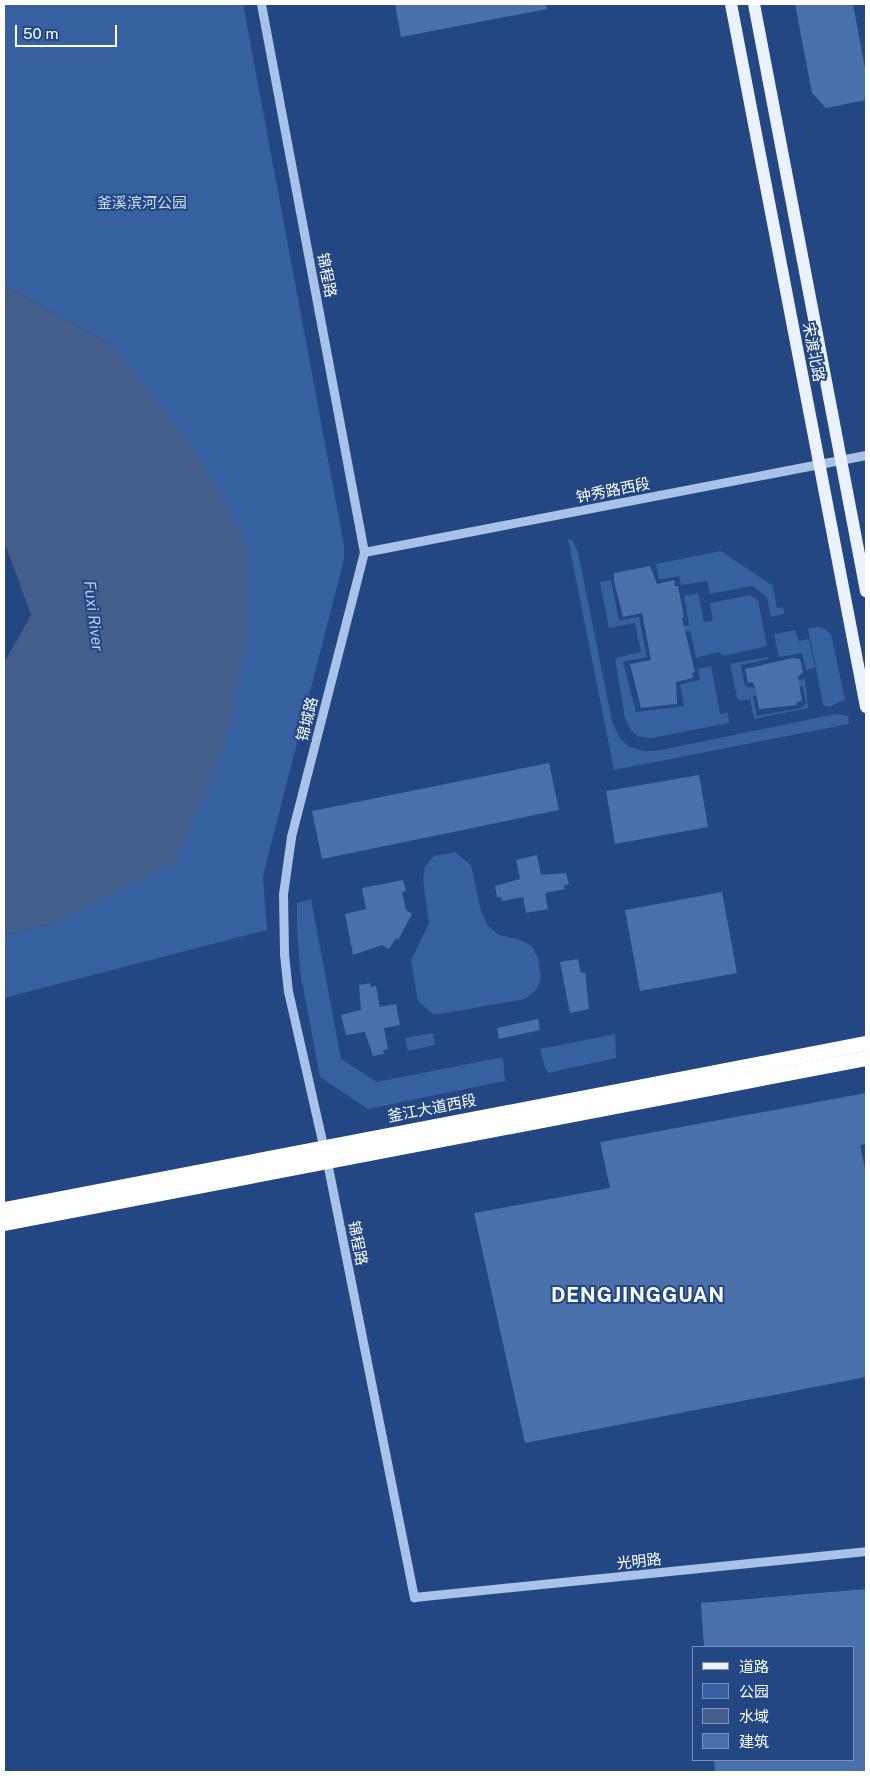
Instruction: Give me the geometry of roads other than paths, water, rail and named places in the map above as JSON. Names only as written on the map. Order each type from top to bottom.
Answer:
[{"type":"highway","name":"釜江大道西段","points":[[4,1223],[866,1043]]},
{"type":"highway","name":"釜江大道西段","points":[[4,1209],[326,1155],[866,1058]]},
{"type":"main road","name":"宋渡北路","points":[[731,4],[866,707]]},
{"type":"main road","name":"宋渡北路","points":[[754,4],[866,592]]},
{"type":"street","name":"锦程路","points":[[261,4],[364,552]]},
{"type":"street","name":"钟秀路西段","points":[[364,552],[866,455]]},
{"type":"street","name":"锦城路","points":[[283,894],[291,837],[364,552]]},
{"type":"street","name":"锦程路","points":[[283,894],[282,923],[288,991],[326,1155],[414,1597]]},
{"type":"street","name":"光明路","points":[[414,1597],[866,1551]]},
{"type":"water","name":"Fuxi River","points":[[4,285],[112,345],[196,452],[248,548],[249,631],[223,750],[174,863],[58,922],[4,936],[4,663],[31,615],[4,541]]},
{"type":"district","name":"DENGJINGGUAN","points":[[638,1295]]},
{"type":"park label","name":"釜溪滨河公园","points":[[142,203]]}]
